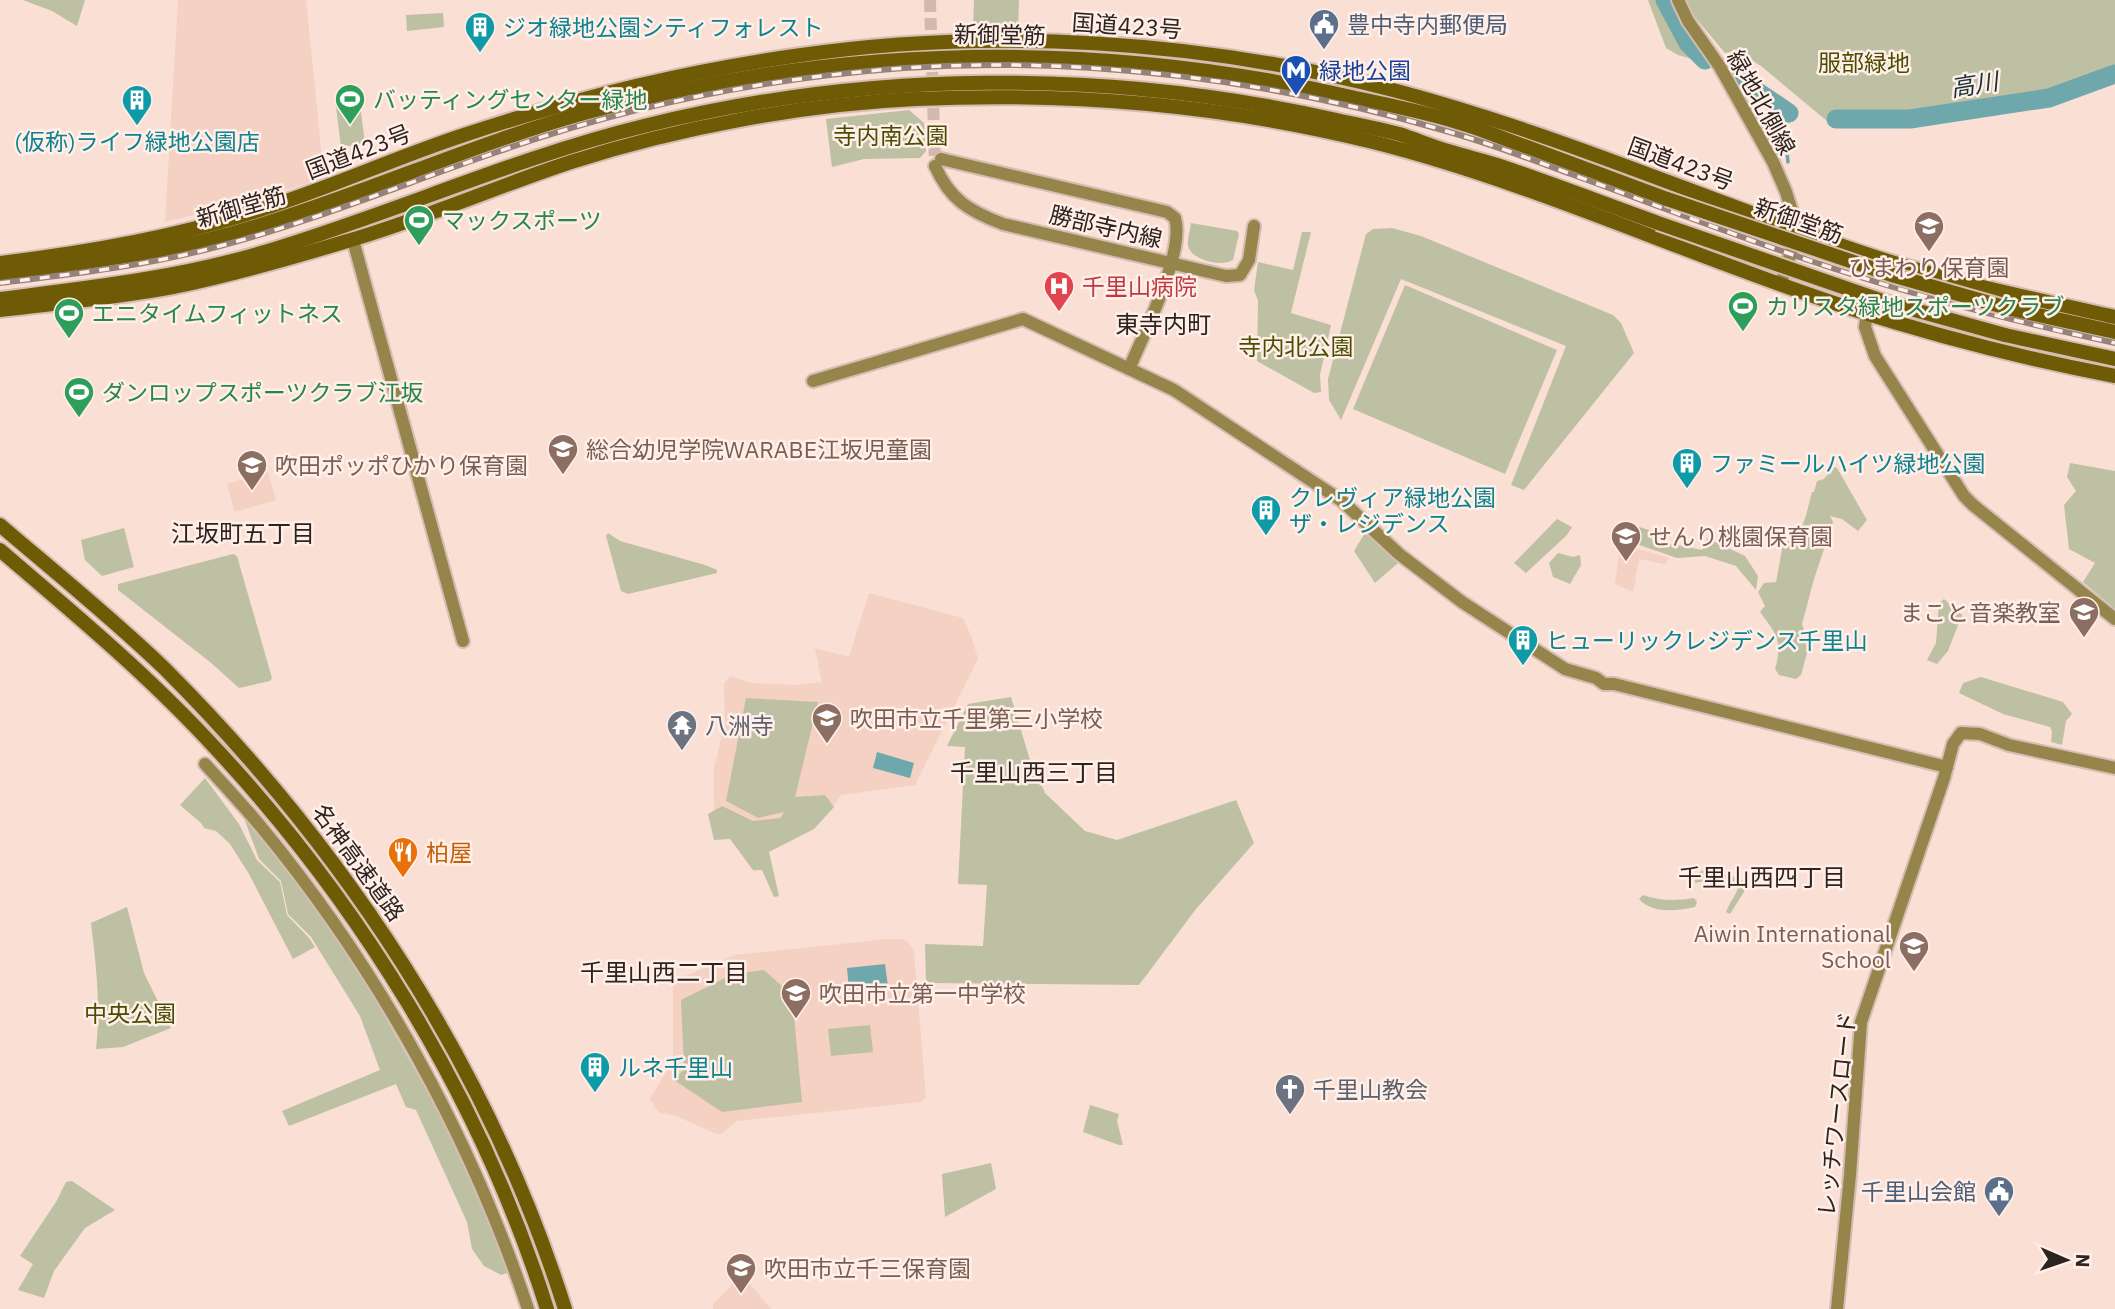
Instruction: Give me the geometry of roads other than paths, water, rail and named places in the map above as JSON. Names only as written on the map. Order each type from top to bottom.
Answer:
[{"type":"highway","name":"国道423号","points":[[0,263],[95,250],[198,228],[323,189],[471,132],[581,98],[705,70],[798,55],[899,44],[1011,41],[1124,46],[1248,60],[1390,89],[1517,125],[1867,254],[2115,317]]},
{"type":"highway","points":[[1021,55],[1124,46]]},
{"type":"highway","name":"新御堂筋","points":[[0,274],[136,254],[252,228],[328,203],[482,145],[583,114],[683,89],[750,77],[857,64],[937,56],[1021,55],[1127,61],[1238,74],[1299,85],[1457,122],[1667,199],[1895,276],[2011,309],[2115,332]]},
{"type":"highway","points":[[0,299],[139,279],[258,254],[338,229],[590,140],[688,116],[811,95],[885,87],[956,83],[1020,84],[1128,88],[1234,100],[1399,134],[1496,165],[1886,302],[2005,335],[2115,359]]},
{"type":"highway","points":[[1020,84],[1117,101],[1261,120],[1377,144],[1496,180],[1867,313],[1992,348],[2115,376]]},
{"type":"highway","points":[[1390,89],[1457,122]]},
{"type":"highway","points":[[0,310],[169,288],[236,272],[353,240],[573,161],[722,124],[805,110],[911,100],[998,97],[1117,101]]},
{"type":"highway","points":[[1377,144],[1451,152]]},
{"type":"highway","name":"名神高速道路","points":[[0,525],[163,668],[273,787],[365,905],[416,985],[467,1075],[528,1209],[565,1309]]},
{"type":"highway","name":"名神高速道路","points":[[0,550],[121,655],[177,708],[225,760],[320,873],[419,1021],[452,1082],[507,1202],[547,1309]]},
{"type":"street","name":"緑地北側線","points":[[1678,0],[1773,162],[1798,230]]},
{"type":"street","name":"勝部寺内線","points":[[1172,263],[1178,228],[1175,218],[1167,212],[938,163],[943,185],[976,214],[1003,224],[1172,263],[1226,275],[1240,275],[1249,260],[1254,226]]},
{"type":"street","points":[[1781,283],[1798,230]]},
{"type":"street","points":[[353,240],[463,641]]},
{"type":"street","points":[[1129,369],[1172,263]]},
{"type":"street","points":[[1867,313],[1865,327],[1875,356],[1964,496],[2115,619]]},
{"type":"street","points":[[813,381],[1023,319],[1174,390],[1322,488],[1359,515],[1399,554],[1462,602],[1565,669],[1596,678],[1605,684],[1614,684],[1947,767]]},
{"type":"street","name":"レッチワースロード","points":[[1837,1309],[1861,1022],[1953,744],[1961,733],[1979,734],[2009,745],[2115,768]]},
{"type":"street","points":[[205,764],[262,828],[319,903],[372,980],[435,1090],[480,1183],[528,1309]]},
{"type":"water","points":[[877,752],[914,763],[910,778],[873,768]]},
{"type":"water","points":[[885,964],[888,986],[849,990],[847,968]]},
{"type":"waterway","name":"高川","points":[[1665,0],[1688,43],[1705,60]]},
{"type":"waterway","name":"高川","points":[[1836,119],[1910,119],[2049,98],[2115,74]]},
{"type":"waterway","name":"高川","points":[[1733,75],[1789,113]]},
{"type":"waterway","points":[[1788,162],[1785,131],[1789,113]]},
{"type":"tunnel","points":[[930,0],[935,166]]},
{"type":"railway","points":[[0,283],[82,273],[216,247],[322,214],[546,136],[698,96],[800,79],[904,68],[1041,66],[1109,69],[1246,85],[1380,113],[1494,146],[1748,239],[1884,284],[2037,326],[2115,343]]},
{"type":"place","name":"豊中寺内郵便局","points":[[1324,51]]},
{"type":"place","name":"ジオ緑地公園シティフォレスト","points":[[480,54]]},
{"type":"place","name":"緑地公園","points":[[1296,97]]},
{"type":"place","name":"バッティングセンター緑地","points":[[350,126]]},
{"type":"place","name":"(仮称)ライフ緑地公園店","points":[[137,127]]},
{"type":"place","name":"マックスポーツ","points":[[419,247]]},
{"type":"place","name":"ひまわり保育園","points":[[1929,253]]},
{"type":"place","name":"千里山病院","points":[[1059,313]]},
{"type":"place","name":"カリスタ緑地スポーツクラブ","points":[[1743,333]]},
{"type":"place","name":"エニタイムフィットネス","points":[[69,340]]},
{"type":"place","name":"ダンロップスポーツクラブ江坂","points":[[79,419]]},
{"type":"place","name":"総合幼児学院WARABE江坂児童園","points":[[563,476]]},
{"type":"place","name":"ファミールハイツ緑地公園","points":[[1687,490]]},
{"type":"place","name":"吹田ポッポひかり保育園","points":[[252,492]]},
{"type":"place","name":"クレヴィア緑地公園 ザ・レジデンス","points":[[1266,537]]},
{"type":"place","name":"せんり桃園保育園","points":[[1626,563]]},
{"type":"place","name":"まこと音楽教室","points":[[2084,639]]},
{"type":"place","name":"ヒューリックレジデンス千里山","points":[[1523,667]]},
{"type":"place","name":"吹田市立千里第三小学校","points":[[827,745]]},
{"type":"place","name":"八洲寺","points":[[682,752]]},
{"type":"place","name":"柏屋","points":[[403,879]]},
{"type":"place","name":"Aiwin International School","points":[[1914,973]]},
{"type":"place","name":"吹田市立第一中学校","points":[[796,1020]]},
{"type":"place","name":"ルネ千里山","points":[[595,1094]]},
{"type":"place","name":"千里山教会","points":[[1290,1116]]},
{"type":"place","name":"千里山会館","points":[[1999,1218]]},
{"type":"place","name":"吹田市立千三保育園","points":[[741,1295]]},
{"type":"district","name":"東寺内町","points":[[1163,324]]},
{"type":"district","name":"江坂町五丁目","points":[[243,533]]},
{"type":"district","name":"千里山西三丁目","points":[[1034,772]]},
{"type":"district","name":"千里山西四丁目","points":[[1762,877]]},
{"type":"district","name":"千里山西二丁目","points":[[664,972]]},
{"type":"park label","name":"服部緑地","points":[[1864,62]]},
{"type":"park label","name":"寺内南公園","points":[[891,135]]},
{"type":"park label","name":"寺内北公園","points":[[1296,346]]},
{"type":"park label","name":"中央公園","points":[[130,1013]]}]
